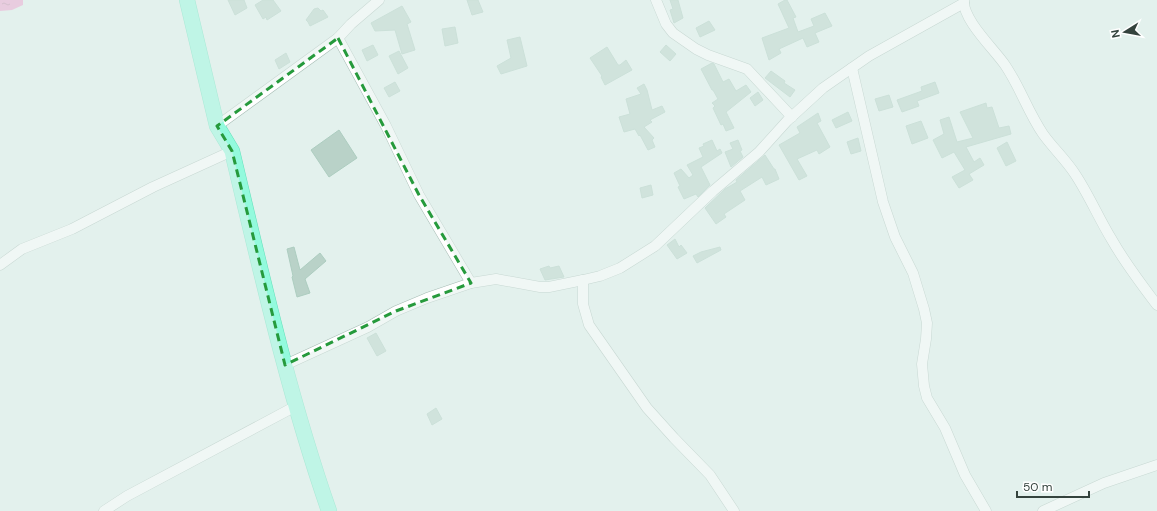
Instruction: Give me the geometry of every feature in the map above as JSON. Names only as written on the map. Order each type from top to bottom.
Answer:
[{"type":"main road","points":[[187,0],[217,126],[232,151],[276,336],[312,462],[330,511]]},
{"type":"street","points":[[217,126],[338,38],[351,24],[379,0]]},
{"type":"street","points":[[656,0],[666,24],[673,33],[696,49],[708,55],[747,68],[792,117]]},
{"type":"street","points":[[285,365],[368,326],[396,311],[427,298],[471,283],[496,279],[540,287],[567,284],[600,276],[620,268],[655,246],[713,191],[758,152],[823,88],[869,56],[964,2],[965,13],[970,21],[996,52],[1014,78],[1031,114],[1043,134],[1075,174],[1112,240],[1157,305]]},
{"type":"street","points":[[338,38],[386,126],[419,195],[471,283]]},
{"type":"street","points":[[852,68],[883,202],[895,237],[913,273],[924,309],[927,323],[922,364],[924,386],[927,398],[945,428],[965,475],[986,511]]},
{"type":"street","points":[[0,265],[22,249],[72,229],[153,187],[232,151]]},
{"type":"street","points":[[583,280],[583,304],[589,325],[647,408],[710,476],[734,511]]},
{"type":"street","points":[[104,511],[127,496],[296,406]]},
{"type":"street","points":[[1043,511],[1104,483],[1157,465]]},
{"type":"highlighted area","points":[[338,38],[419,195],[471,283],[396,311],[285,365],[232,151],[217,126]]},
{"type":"water","points":[[0,0],[23,0],[23,5],[12,10],[0,11]]},
{"type":"building","points":[[228,0],[244,0],[247,8],[235,15]]},
{"type":"building","points":[[263,0],[273,0],[281,11],[267,20],[266,17],[263,19],[255,5]]},
{"type":"building","points":[[467,0],[478,0],[483,12],[472,15]]},
{"type":"building","points":[[670,0],[678,0],[683,18],[674,23],[670,10],[673,9]]},
{"type":"building","points":[[787,0],[796,17],[793,18],[798,32],[814,26],[811,19],[825,13],[832,26],[815,33],[819,42],[807,47],[803,38],[779,49],[781,53],[769,60],[762,38],[789,28],[778,4]]},
{"type":"building","points":[[402,6],[411,22],[407,24],[415,50],[402,54],[395,30],[375,31],[371,23]]},
{"type":"building","points":[[318,8],[321,11],[323,10],[328,17],[310,26],[306,20],[314,9]]},
{"type":"building","points":[[709,21],[715,30],[700,37],[696,28]]},
{"type":"building","points":[[455,27],[458,43],[445,46],[442,29]]},
{"type":"building","points":[[520,37],[527,66],[501,74],[497,66],[511,58],[507,40]]},
{"type":"building","points":[[373,45],[378,55],[367,61],[362,50]]},
{"type":"building","points":[[666,45],[676,54],[670,61],[660,52]]},
{"type":"building","points":[[607,47],[618,65],[626,60],[632,70],[605,85],[601,77],[602,76],[590,58]]},
{"type":"building","points":[[399,51],[408,68],[398,74],[389,56]]},
{"type":"building","points":[[286,53],[290,62],[279,69],[275,60]]},
{"type":"building","points":[[712,63],[714,64],[723,82],[729,79],[736,91],[746,85],[751,92],[726,112],[734,128],[726,131],[723,124],[721,125],[713,108],[715,106],[712,103],[718,99],[701,69]]},
{"type":"building","points":[[771,71],[785,81],[784,83],[795,90],[790,97],[765,78]]},
{"type":"building","points":[[395,82],[400,91],[389,97],[384,88]]},
{"type":"building","points":[[935,82],[939,93],[917,101],[919,106],[902,112],[897,100],[922,91],[921,87]]},
{"type":"building","points":[[644,84],[652,110],[662,106],[665,112],[650,120],[652,122],[644,127],[654,138],[652,140],[655,147],[648,150],[635,129],[624,132],[619,117],[630,114],[626,99],[641,94],[637,88]]},
{"type":"building","points":[[758,92],[763,100],[755,106],[750,98]]},
{"type":"building","points":[[889,95],[893,107],[879,111],[875,99]]},
{"type":"building","points":[[986,103],[987,108],[992,107],[999,128],[1009,126],[1011,134],[966,147],[974,162],[980,158],[984,165],[969,174],[973,180],[959,188],[952,177],[965,170],[954,152],[942,158],[933,140],[944,134],[940,120],[949,117],[957,142],[973,138],[960,112]]},
{"type":"building","points":[[848,112],[852,121],[836,128],[832,120]]},
{"type":"building","points":[[818,113],[821,121],[817,123],[830,147],[819,154],[817,150],[797,159],[807,176],[799,180],[779,145],[800,133],[797,127]]},
{"type":"building","points":[[921,121],[928,138],[912,144],[906,126]]},
{"type":"building","points":[[339,130],[357,158],[329,177],[311,150]]},
{"type":"building","points":[[858,138],[861,151],[851,154],[847,142]]},
{"type":"building","points":[[712,140],[717,151],[720,149],[722,153],[701,167],[710,185],[698,197],[696,194],[684,199],[678,187],[680,186],[674,173],[681,169],[689,178],[693,175],[687,165],[703,157],[699,148],[704,146],[703,144]]},
{"type":"building","points":[[738,140],[743,157],[731,167],[725,152],[733,149],[730,143]]},
{"type":"building","points":[[1007,142],[1016,161],[1006,166],[997,148]]},
{"type":"building","points":[[765,155],[775,169],[779,179],[766,185],[762,177],[740,191],[745,200],[724,214],[726,217],[716,224],[705,208],[725,189],[737,182],[736,180]]},
{"type":"building","points":[[651,185],[653,195],[642,198],[640,188]]},
{"type":"building","points":[[675,239],[679,247],[681,245],[687,253],[677,259],[667,245]]},
{"type":"building","points":[[294,247],[300,270],[320,253],[326,261],[305,279],[310,293],[297,297],[287,249]]},
{"type":"building","points":[[720,247],[721,250],[697,263],[693,256],[701,252]]},
{"type":"building","points":[[549,266],[550,268],[559,266],[564,277],[545,280],[540,269]]},
{"type":"building","points":[[376,333],[386,351],[377,356],[367,338]]},
{"type":"building","points":[[436,408],[442,419],[432,425],[427,414]]}]
